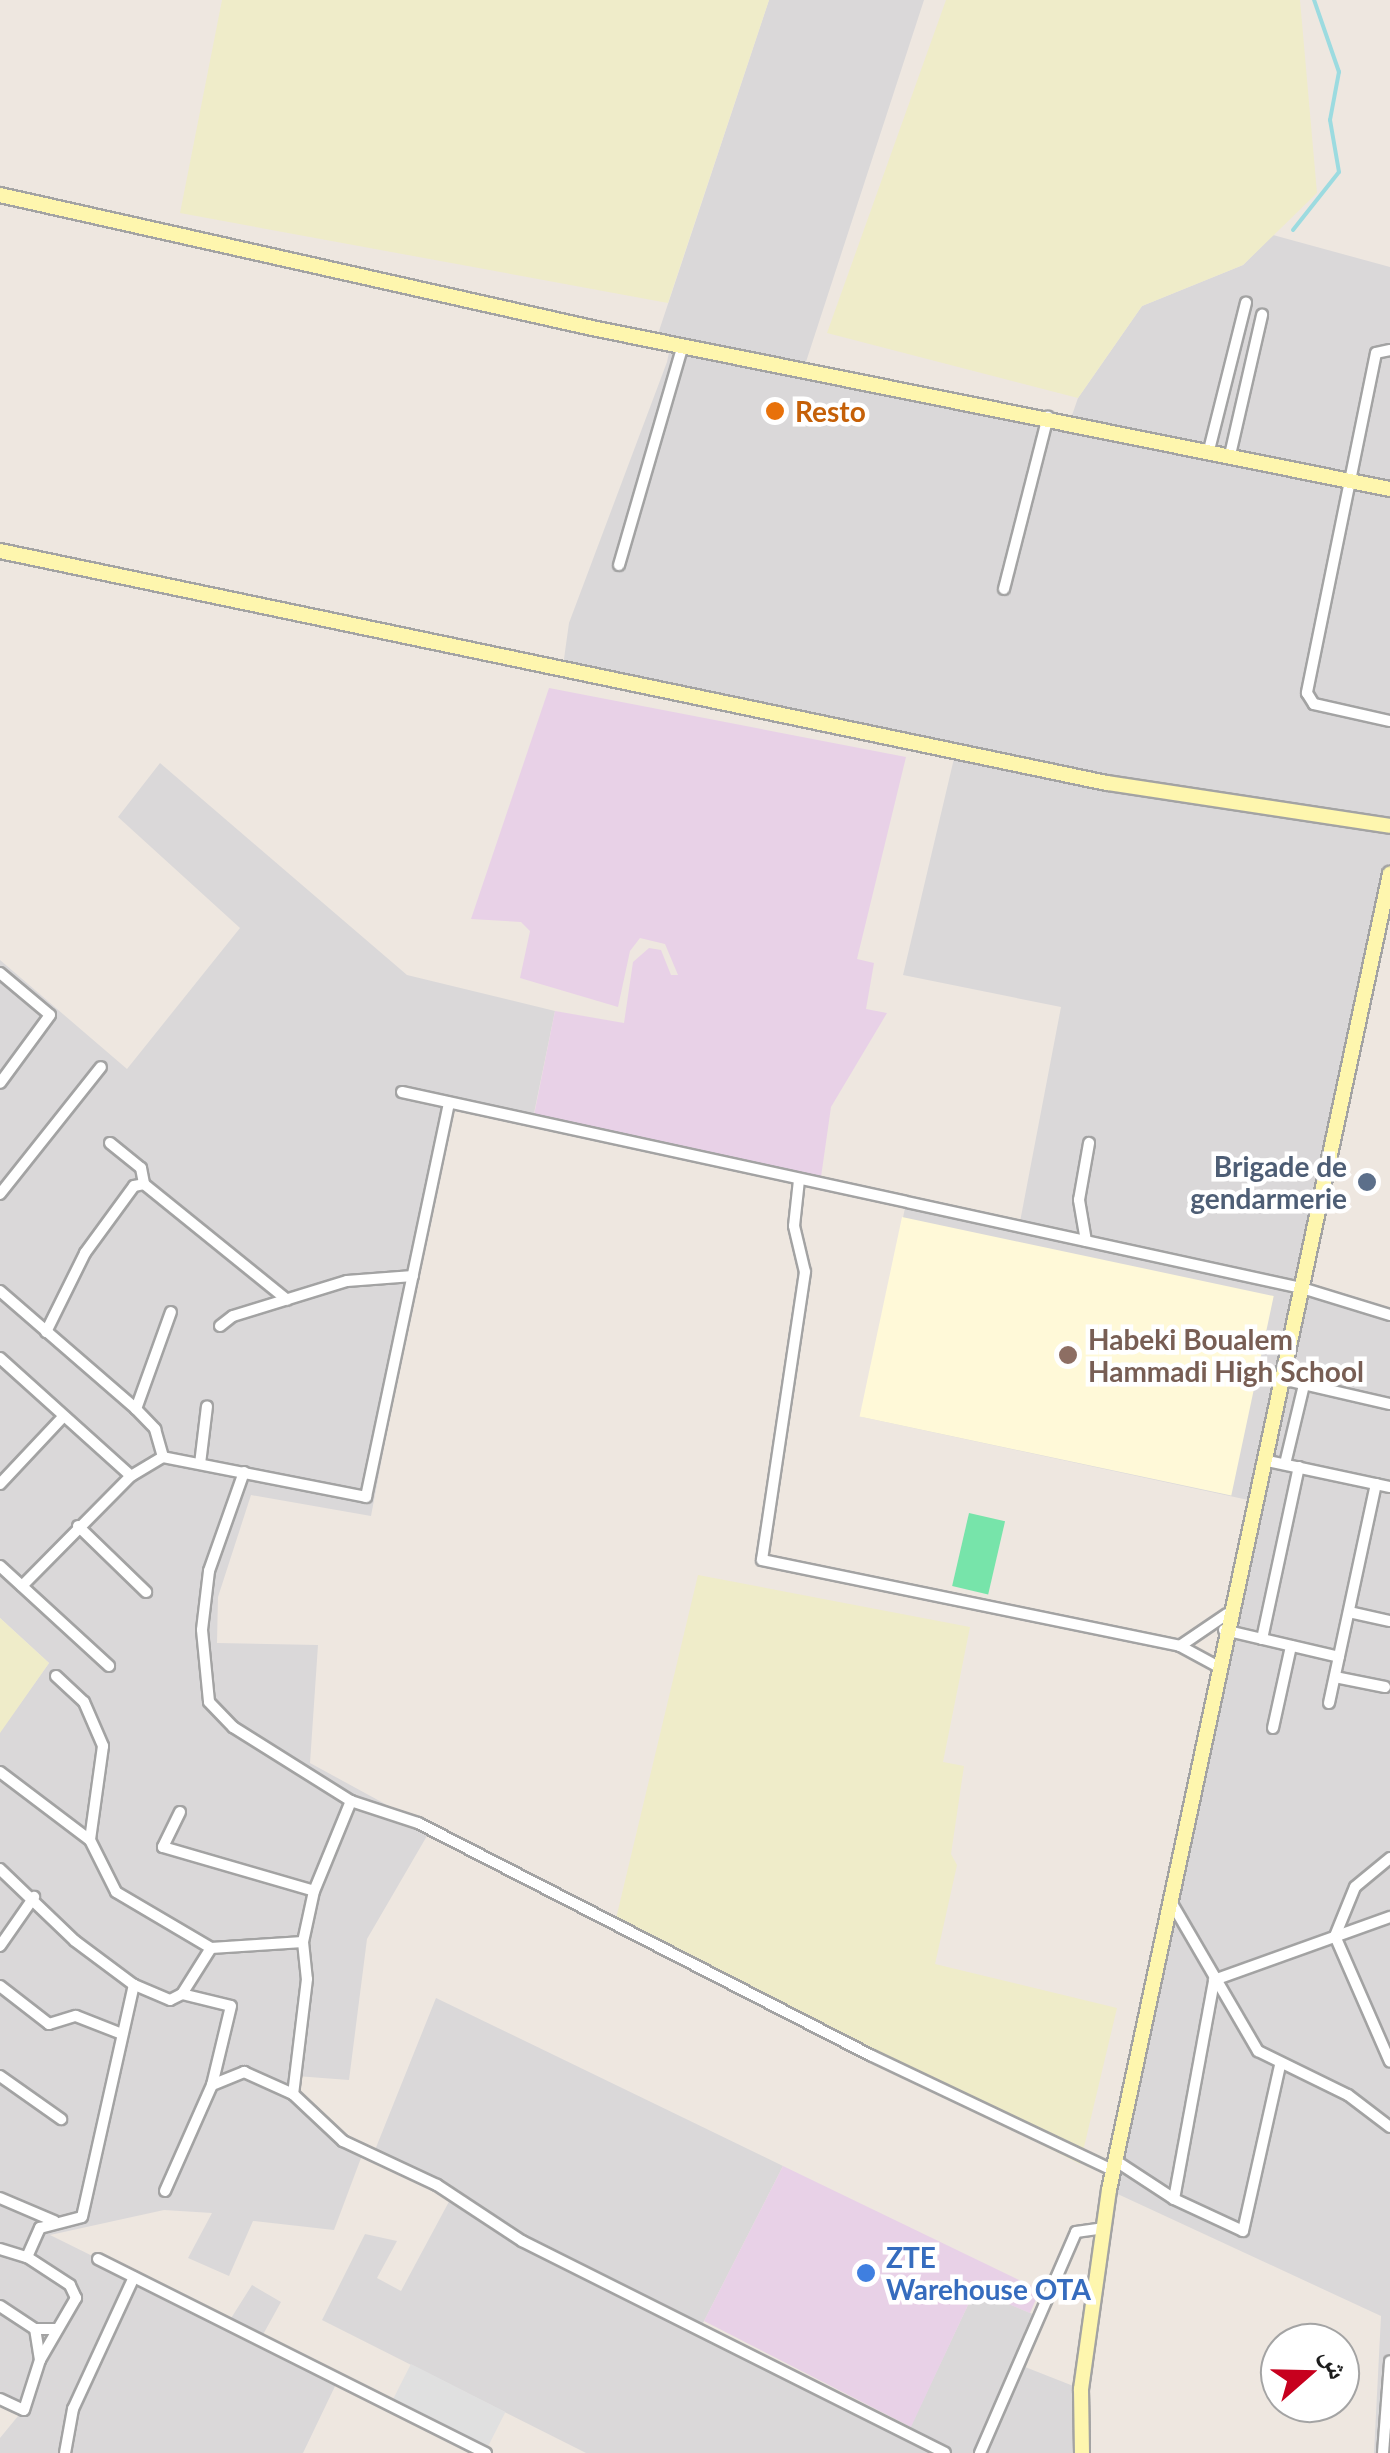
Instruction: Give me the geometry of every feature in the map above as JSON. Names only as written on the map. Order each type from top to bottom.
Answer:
[{"type":"main road","points":[[0,195],[683,345],[1048,416],[1390,489]]},
{"type":"main road","points":[[0,551],[1108,783],[1390,826]]},
{"type":"main road","points":[[1082,2453],[1082,2389],[1102,2228],[1227,1614],[1383,936],[1390,874]]},
{"type":"street","points":[[1210,450],[1246,303]]},
{"type":"street","points":[[1230,455],[1262,315]]},
{"type":"street","points":[[619,565],[683,345]]},
{"type":"street","points":[[1390,350],[1376,353],[1308,693],[1314,704],[1390,721]]},
{"type":"street","points":[[1004,589],[1048,416]]},
{"type":"street","points":[[0,973],[50,1015],[0,1083]]},
{"type":"street","points":[[0,1194],[101,1067]]},
{"type":"street","points":[[402,1092],[1302,1288],[1390,1314]]},
{"type":"street","points":[[22,1586],[131,1476],[163,1457],[366,1497],[449,1104]]},
{"type":"street","points":[[46,1332],[85,1254],[139,1185],[141,1168],[110,1143]]},
{"type":"street","points":[[1086,1242],[1079,1200],[1090,1144]]},
{"type":"street","points":[[800,1180],[794,1226],[805,1272],[762,1560],[1180,1646],[1217,1666]]},
{"type":"street","points":[[139,1185],[287,1300]]},
{"type":"street","points":[[220,1326],[347,1281],[412,1276]]},
{"type":"street","points":[[0,1291],[136,1409],[155,1430],[163,1457]]},
{"type":"street","points":[[136,1409],[171,1312]]},
{"type":"street","points":[[0,1358],[61,1418],[131,1476]]},
{"type":"street","points":[[1280,1380],[1390,1404]]},
{"type":"street","points":[[1285,1464],[1304,1385]]},
{"type":"street","points":[[200,1464],[207,1406]]},
{"type":"street","points":[[0,1484],[61,1418]]},
{"type":"street","points":[[1263,1460],[1390,1487]]},
{"type":"street","points":[[1262,1639],[1299,1468]]},
{"type":"street","points":[[244,1472],[209,1572],[202,1630],[209,1702],[233,1727],[350,1801],[418,1823],[1243,2231],[1280,2066]]},
{"type":"street","points":[[1330,1703],[1376,1484]]},
{"type":"street","points":[[78,1526],[146,1592]]},
{"type":"street","points":[[0,1566],[109,1666]]},
{"type":"street","points":[[1349,1612],[1390,1621]]},
{"type":"street","points":[[1180,1646],[1227,1614]]},
{"type":"street","points":[[1224,1630],[1339,1657]]},
{"type":"street","points":[[1272,1728],[1292,1646]]},
{"type":"street","points":[[56,1676],[84,1702],[103,1746],[90,1840]]},
{"type":"street","points":[[1335,1677],[1385,1687]]},
{"type":"street","points":[[0,1772],[90,1840],[116,1892],[211,1948],[303,1942]]},
{"type":"street","points":[[293,2094],[308,1979],[303,1942],[314,1891],[350,1801]]},
{"type":"street","points":[[180,1812],[163,1847],[314,1891]]},
{"type":"street","points":[[1390,1858],[1349,1896],[1335,1936],[1390,2062]]},
{"type":"street","points":[[0,1869],[34,1897],[75,1941],[134,1985],[170,2000],[182,1994],[211,1948]]},
{"type":"street","points":[[0,1946],[34,1897]]},
{"type":"street","points":[[1170,1899],[1258,2050],[1280,2066],[1348,2094],[1390,2127]]},
{"type":"street","points":[[1214,1980],[1390,1917]]},
{"type":"street","points":[[1174,2199],[1214,1980]]},
{"type":"street","points":[[27,2257],[40,2228],[82,2216],[134,1985]]},
{"type":"street","points":[[0,1986],[49,2024],[76,2016],[122,2034]]},
{"type":"street","points":[[165,2190],[212,2085],[231,2006],[182,1994]]},
{"type":"street","points":[[212,2085],[244,2072],[293,2094],[343,2140],[436,2185],[522,2241],[945,2453]]},
{"type":"street","points":[[0,2076],[61,2119]]},
{"type":"street","points":[[0,2198],[56,2222]]},
{"type":"street","points":[[980,2453],[1076,2232],[1102,2228]]},
{"type":"street","points":[[0,2248],[27,2257],[70,2285],[76,2298],[40,2360],[24,2410],[0,2400]]},
{"type":"street","points":[[98,2259],[486,2453]]},
{"type":"street","points":[[65,2453],[73,2408],[134,2277]]},
{"type":"street","points":[[0,2306],[35,2329],[57,2329]]},
{"type":"street","points":[[35,2329],[40,2360]]},
{"type":"street","points":[[1384,2453],[1390,2360]]},
{"type":"shaded area","points":[[222,0],[769,0],[668,303],[180,213]]},
{"type":"shaded area","points":[[769,0],[924,0],[804,368],[1070,421],[1078,398],[1142,306],[1243,265],[1273,235],[1390,267],[1390,874],[1302,1287],[1390,1315],[1390,2453],[1374,2453],[1381,2316],[1109,2190],[1253,1501],[862,1417],[906,1203],[1019,1227],[1061,1007],[903,975],[956,750],[563,666],[569,623],[667,362],[671,343],[656,340]]},
{"type":"shaded area","points":[[946,0],[1300,0],[1317,193],[1243,265],[1142,306],[1078,398],[827,333]]},
{"type":"shaded area","points":[[549,688],[906,757],[857,959],[874,963],[866,1009],[887,1013],[831,1107],[821,1177],[534,1115],[555,1011],[624,1023],[633,962],[649,948],[661,950],[671,975],[678,975],[665,944],[640,938],[630,951],[618,1007],[520,978],[530,931],[521,922],[471,919]]},
{"type":"shaded area","points":[[160,763],[407,975],[555,1011],[532,1123],[449,1104],[371,1516],[251,1495],[218,1597],[217,1643],[318,1645],[310,1763],[431,1829],[367,1939],[349,2080],[296,2076],[293,2094],[343,2140],[364,2150],[334,2230],[253,2221],[229,2276],[188,2258],[212,2213],[164,2210],[50,2235],[228,2323],[252,2285],[281,2302],[260,2340],[338,2380],[303,2453],[0,2453],[0,2438],[23,2410],[0,2400],[0,1732],[49,1663],[0,1618],[0,960],[127,1069],[240,928],[118,817]]},
{"type":"shaded area","name":"Habeki Boualem Hammadi High School","points":[[902,1217],[1274,1296],[1231,1496],[860,1417]]},
{"type":"shaded area","points":[[698,1575],[970,1627],[943,1762],[964,1766],[951,1854],[957,1865],[935,1964],[1117,2008],[1080,2164],[614,1927]]},
{"type":"shaded area","points":[[0,1618],[49,1663],[0,1733]]},
{"type":"shaded area","points":[[436,1998],[783,2166],[700,2329],[907,2434],[975,2290],[1040,2317],[1020,2365],[1081,2389],[1082,2453],[586,2453],[322,2320],[365,2234],[397,2241],[377,2278],[401,2291],[452,2196],[373,2155]]},
{"type":"shaded area","points":[[783,2166],[1040,2290],[1030,2313],[975,2290],[911,2427],[704,2321]]},
{"type":"shaded area","points":[[411,2364],[505,2412],[482,2453],[390,2406]]},
{"type":"green space","points":[[969,1513],[1005,1521],[988,1594],[952,1586]]},
{"type":"waterway","points":[[1293,230],[1339,172],[1330,120],[1339,72],[1314,0]]},
{"type":"place","name":"Resto","points":[[775,411]]},
{"type":"place","name":"Brigade de gendarmerie","points":[[1367,1182]]},
{"type":"place","name":"Habeki Boualem Hammadi High School","points":[[1068,1355]]},
{"type":"place","name":"ZTE Warehouse OTA","points":[[866,2273]]}]
